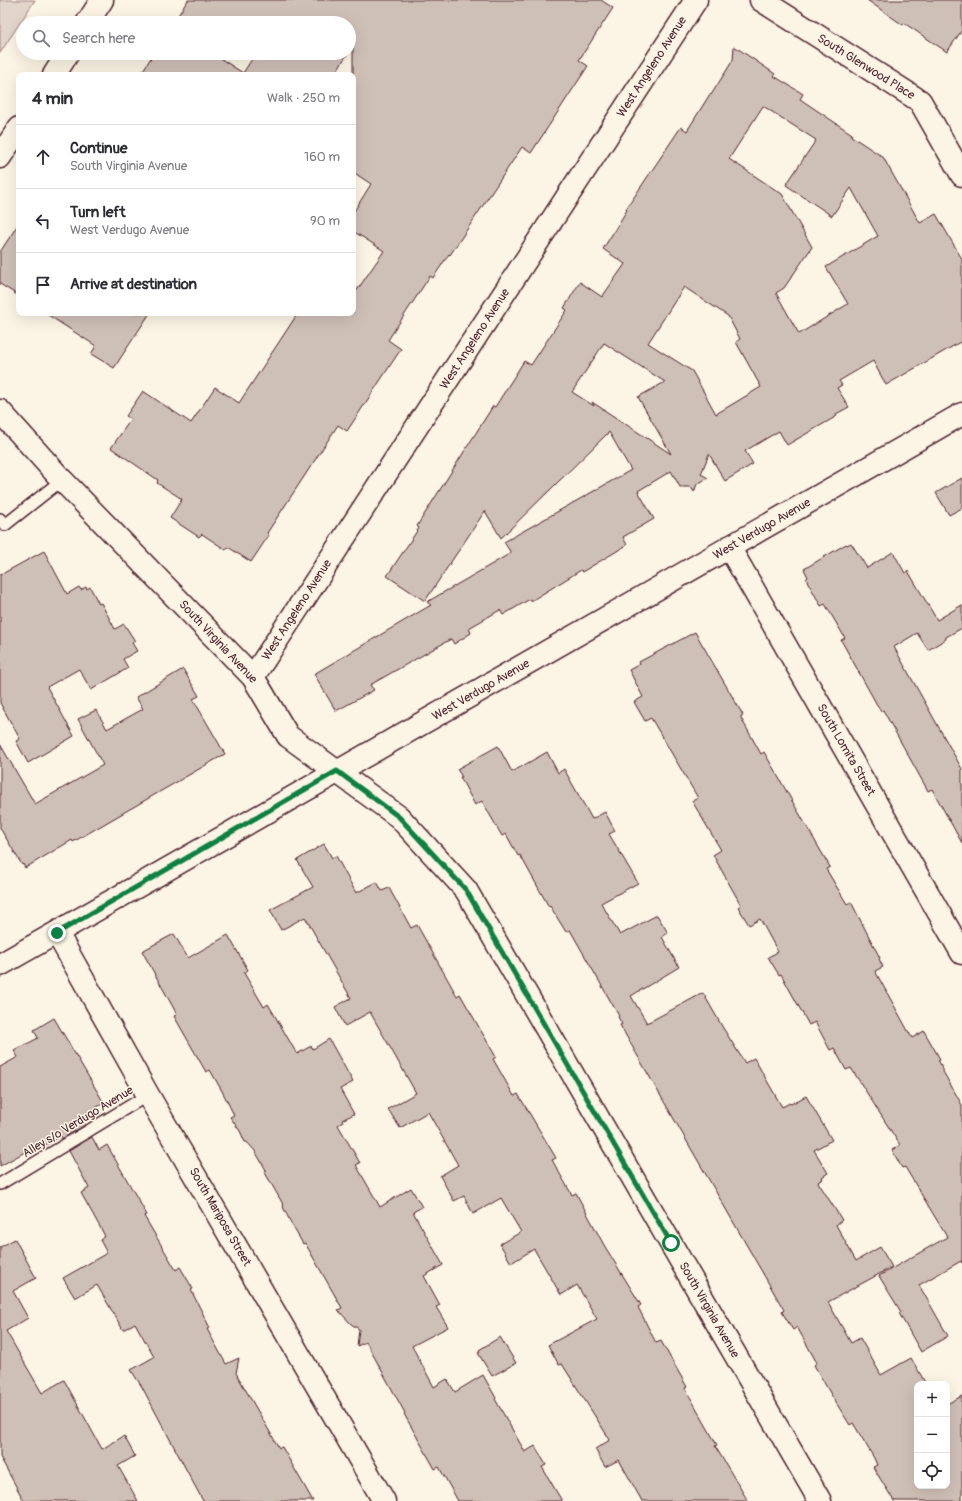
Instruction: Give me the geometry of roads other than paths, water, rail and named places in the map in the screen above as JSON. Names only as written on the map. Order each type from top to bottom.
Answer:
[{"type":"street","points":[[92,16],[102,0]]},
{"type":"street","name":"West Angeleno Avenue","points":[[253,677],[696,0]]},
{"type":"street","name":"South Glenwood Place","points":[[760,0],[920,101],[962,174]]},
{"type":"street","points":[[56,72],[64,60]]},
{"type":"street","points":[[0,157],[16,133]]},
{"type":"street","name":"South Virginia Avenue","points":[[0,411],[62,480],[253,677],[288,736],[399,817],[466,890],[820,1501]]},
{"type":"street","name":"West Verdugo Avenue","points":[[0,965],[962,414]]},
{"type":"street","name":"South Lomita Street","points":[[729,548],[962,953]]},
{"type":"street","name":"South Mariposa Street","points":[[57,933],[148,1095],[384,1501]]},
{"type":"lane","points":[[0,519],[5,525],[62,480]]},
{"type":"lane","name":"Alley s/o Verdugo Avenue","points":[[0,1184],[148,1095]]}]
